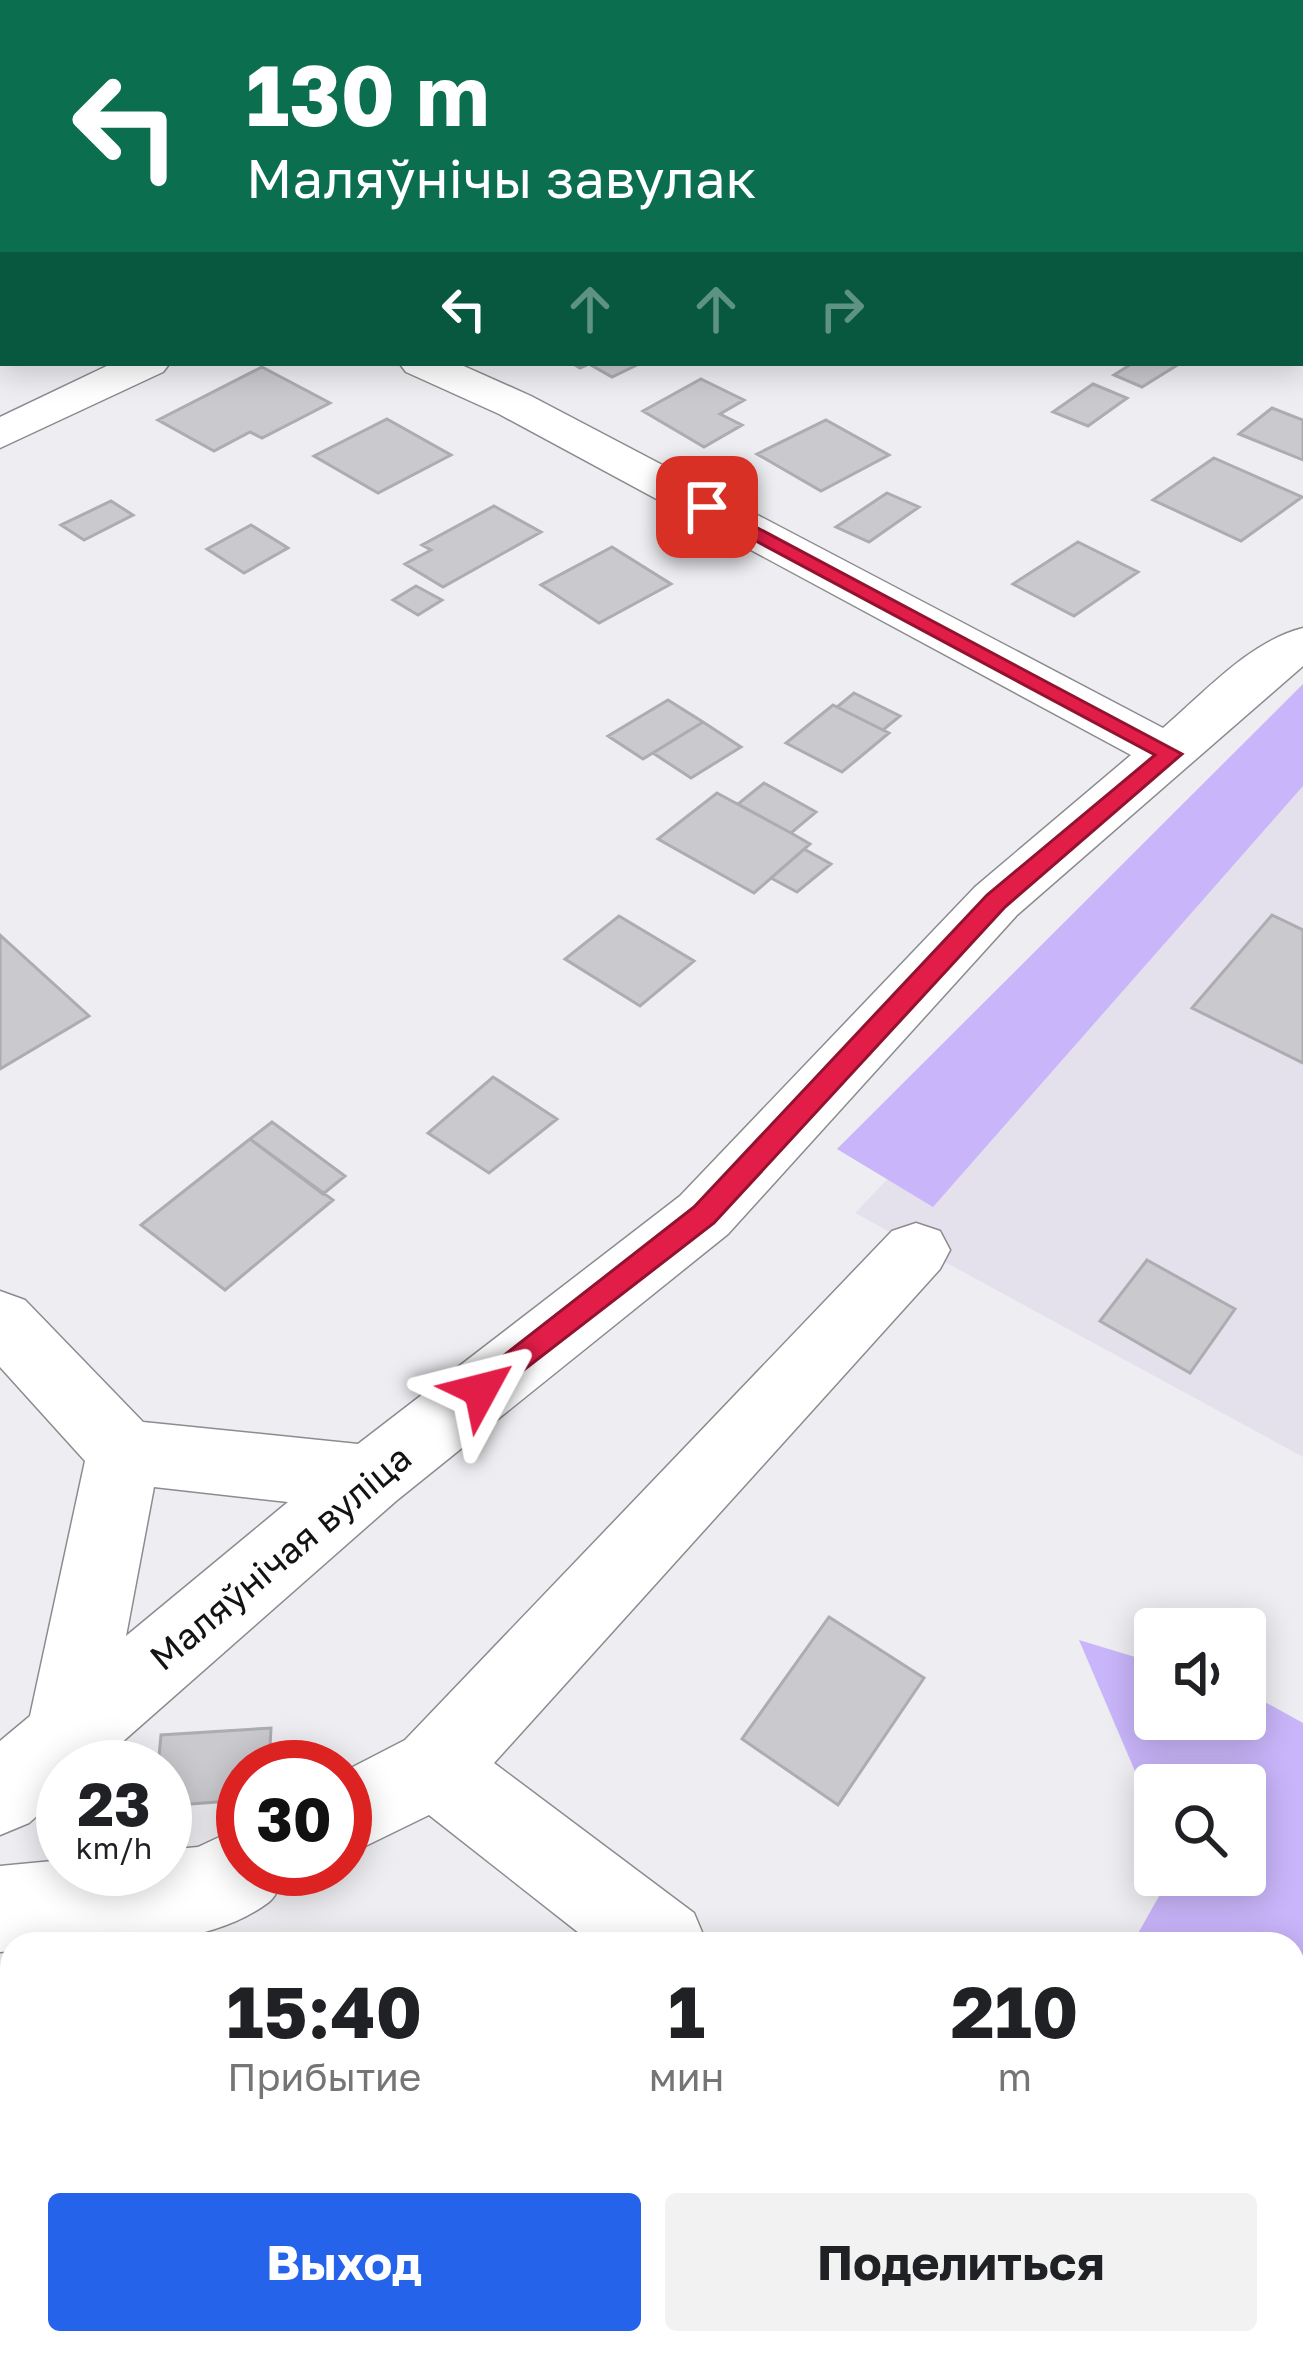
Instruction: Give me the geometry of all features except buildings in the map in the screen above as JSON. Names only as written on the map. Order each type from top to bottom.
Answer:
[{"type":"street","points":[[0,434],[142,366]]},
{"type":"street","points":[[428,366],[515,405],[1170,754]]},
{"type":"street","name":"Маляўнічая вуліца","points":[[0,1794],[370,1478],[704,1215],[996,901],[1266,668],[1303,643]]},
{"type":"street","points":[[372,1801],[434,1768],[916,1250]]},
{"type":"street","points":[[0,1320],[124,1452],[370,1478]]},
{"type":"street","points":[[66,1738],[124,1452]]},
{"type":"street","points":[[434,1768],[647,1932]]},
{"type":"street","points":[[0,1909],[206,1889],[216,1884]]},
{"type":"shaded area","points":[[1303,684],[1303,786],[933,1207],[837,1149]]},
{"type":"shaded area","points":[[1303,743],[1303,1457],[855,1213]]},
{"type":"shaded area","points":[[1079,1640],[1134,1657],[1134,1740],[1266,1740],[1266,1703],[1303,1723],[1303,1932],[1139,1932],[1159,1896],[1266,1896],[1266,1764],[1134,1764],[1134,1769]]},
{"type":"route","points":[[481,1390],[704,1215],[996,901],[1170,754],[707,507]]}]
